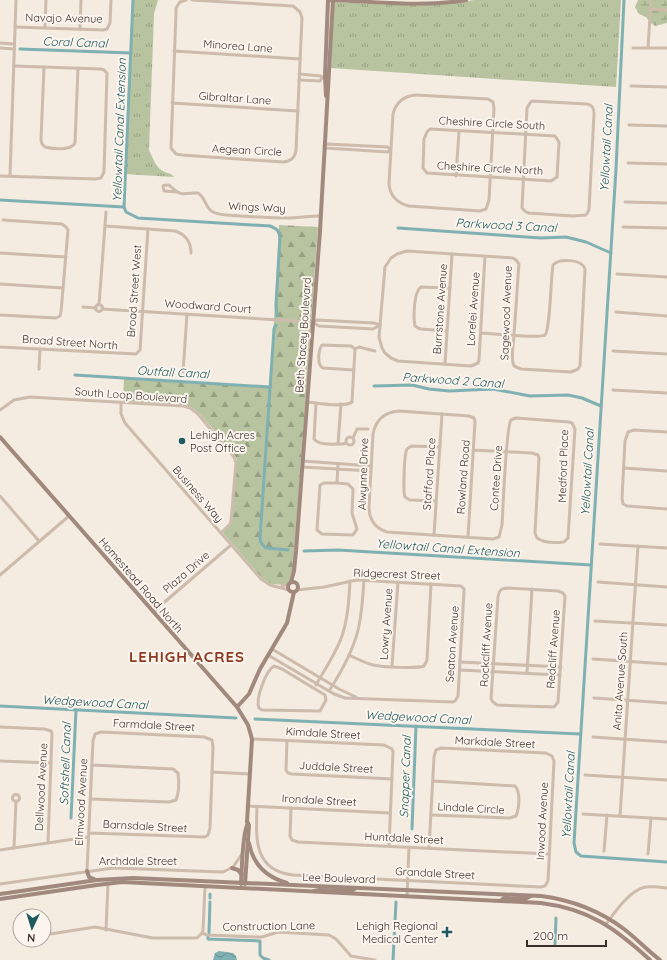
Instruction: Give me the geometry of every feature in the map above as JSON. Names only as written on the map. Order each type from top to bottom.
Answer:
[{"type":"main road","points":[[328,0],[439,4],[466,0]]},
{"type":"main road","name":"Beth Stacey Boulevard","points":[[326,101],[324,78],[328,0]]},
{"type":"main road","name":"Beth Stacey Boulevard","points":[[237,707],[249,694],[268,655],[287,623],[292,600],[321,216],[326,101],[332,43],[333,0]]},
{"type":"main road","name":"Homestead Road North","points":[[0,437],[237,707],[248,725],[252,739],[247,806],[249,825],[243,889]]},
{"type":"main road","name":"Homestead Road North","points":[[243,883],[243,851],[246,827],[248,823]]},
{"type":"main road","points":[[248,834],[252,856],[262,870],[278,881],[301,886]]},
{"type":"main road","points":[[232,868],[238,870],[242,875]]},
{"type":"main road","points":[[86,871],[90,878],[98,880]]},
{"type":"main road","points":[[82,882],[86,871]]},
{"type":"main road","name":"Lee Boulevard","points":[[0,899],[45,893],[108,881],[138,878],[531,896],[569,902],[610,919],[660,960]]},
{"type":"main road","name":"Lee Boulevard","points":[[0,894],[98,880],[243,889],[541,903],[565,907],[584,913],[606,924],[622,935],[650,960]]},
{"type":"main road","points":[[159,884],[162,882],[173,882],[179,880]]},
{"type":"main road","points":[[45,893],[46,890],[65,887],[70,884]]},
{"type":"main road","points":[[313,892],[314,890],[351,891],[357,888]]},
{"type":"main road","points":[[500,901],[504,898],[525,899],[531,896]]},
{"type":"street","points":[[10,176],[16,0]]},
{"type":"street","points":[[45,27],[46,0]]},
{"type":"street","points":[[80,29],[81,0]]},
{"type":"street","name":"Navajo Avenue","points":[[15,27],[107,29],[110,23],[111,0]]},
{"type":"street","name":"Aegean Circle","points":[[186,0],[180,2],[176,8],[171,148],[178,155],[283,162],[291,160],[295,154],[298,111],[302,18],[300,12],[293,6],[192,0]]},
{"type":"street","points":[[648,48],[651,0]]},
{"type":"street","points":[[650,9],[667,10]]},
{"type":"street","points":[[0,43],[14,44]]},
{"type":"street","points":[[0,48],[14,48]]},
{"type":"street","points":[[633,48],[667,48]]},
{"type":"street","name":"Minorea Lane","points":[[174,51],[300,59]]},
{"type":"street","points":[[0,176],[95,179],[103,176],[107,73],[101,69],[14,66]]},
{"type":"street","points":[[44,67],[41,140],[45,147],[55,148],[71,148],[75,143],[78,68]]},
{"type":"street","points":[[299,74],[321,76],[324,78]]},
{"type":"street","points":[[299,80],[320,81],[324,78]]},
{"type":"street","points":[[631,86],[667,87]]},
{"type":"street","points":[[416,94],[491,100],[494,105],[492,132],[488,206],[482,210],[412,207],[399,202],[394,198],[389,187],[390,150],[394,111],[399,103],[407,97],[416,94]]},
{"type":"street","points":[[536,101],[590,105],[593,108],[594,114],[588,213],[583,216],[573,216],[529,213],[522,208],[524,179],[527,108],[530,103],[536,101]]},
{"type":"street","name":"Gibraltar Lane","points":[[172,103],[298,111]]},
{"type":"street","points":[[629,125],[667,126]]},
{"type":"street","name":"Cheshire Circle South","points":[[424,171],[424,139],[427,132],[433,129],[545,135],[555,136],[559,142],[557,174],[555,179]]},
{"type":"street","points":[[456,176],[459,131]]},
{"type":"street","points":[[324,146],[326,144],[345,144],[388,147],[390,150]]},
{"type":"street","points":[[628,164],[667,164]]},
{"type":"street","name":"Cheshire Circle North","points":[[424,171],[430,174],[456,176],[551,181],[555,179]]},
{"type":"street","name":"Wings Way","points":[[178,192],[186,195],[198,194],[203,197],[207,207],[210,210],[226,215],[287,218],[321,216]]},
{"type":"street","points":[[625,202],[667,203]]},
{"type":"street","points":[[96,308],[99,305],[106,212]]},
{"type":"street","points":[[0,315],[56,318],[60,316],[68,230],[66,227],[59,224],[3,220]]},
{"type":"street","points":[[105,226],[170,230],[180,233],[185,236],[191,253]]},
{"type":"street","points":[[623,227],[667,228]]},
{"type":"street","name":"Broad Street West","points":[[138,353],[140,350],[148,229]]},
{"type":"street","points":[[445,364],[398,361],[391,358],[383,351],[379,336],[383,274],[385,267],[389,260],[397,254],[407,251],[485,256]]},
{"type":"street","points":[[0,253],[66,257]]},
{"type":"street","name":"Burrstone Avenue","points":[[445,364],[452,254]]},
{"type":"street","name":"Sagewood Avenue","points":[[485,256],[513,258],[519,264],[514,335],[513,363],[514,366],[521,369],[571,372],[575,371],[580,366],[585,266],[580,262],[560,261],[552,265],[548,332],[542,336],[514,335]]},
{"type":"street","name":"Lorelei Avenue","points":[[445,364],[471,366],[478,363],[485,256]]},
{"type":"street","points":[[618,274],[667,277]]},
{"type":"street","points":[[0,284],[63,288]]},
{"type":"street","points":[[447,331],[418,328],[414,322],[414,315],[418,288],[424,286],[450,288]]},
{"type":"street","points":[[83,307],[96,308],[99,312],[102,309],[99,305]]},
{"type":"street","name":"Woodward Court","points":[[102,309],[312,322]]},
{"type":"street","points":[[616,312],[667,316]]},
{"type":"street","points":[[183,372],[187,314]]},
{"type":"street","points":[[312,322],[322,320],[374,323],[380,326]]},
{"type":"street","points":[[312,322],[318,326],[373,329],[380,326]]},
{"type":"street","points":[[481,333],[514,335]]},
{"type":"street","points":[[353,370],[320,367],[320,348],[322,345],[351,346],[355,349],[359,347],[375,351]]},
{"type":"street","name":"Broad Street North","points":[[0,347],[134,355],[138,353]]},
{"type":"street","points":[[39,369],[40,349]]},
{"type":"street","points":[[307,402],[341,404],[349,404],[352,402],[355,349]]},
{"type":"street","points":[[613,351],[667,354]]},
{"type":"street","points":[[613,390],[667,393]]},
{"type":"street","name":"South Loop Boulevard","points":[[0,410],[14,400],[24,397],[190,408],[197,413],[232,453],[236,463],[232,517],[230,524],[221,533]]},
{"type":"street","points":[[316,402],[314,439],[316,442],[338,444],[346,443],[350,445],[354,442],[352,438],[357,429],[368,429]]},
{"type":"street","name":"Business Way","points":[[121,403],[121,414],[126,423],[264,581],[270,585],[293,587]]},
{"type":"street","points":[[338,444],[341,404]]},
{"type":"street","name":"Alwynne Drive","points":[[474,418],[469,416],[392,411],[378,421],[374,429],[369,511],[375,525],[387,532],[468,537],[500,537]]},
{"type":"street","name":"Stafford Place","points":[[434,535],[442,414]]},
{"type":"street","name":"Rowland Road","points":[[468,537],[475,422],[474,418]]},
{"type":"street","name":"Medford Place","points":[[507,452],[532,453],[538,455],[535,533],[537,538],[540,540],[564,542],[568,538],[575,429],[572,423],[569,422],[516,418],[511,420]]},
{"type":"street","name":"Contee Drive","points":[[500,537],[508,426],[511,420]]},
{"type":"street","points":[[667,432],[634,430],[628,432],[625,441],[622,498],[623,504],[627,506],[667,509]]},
{"type":"street","points":[[346,443],[346,439],[348,437],[352,438]]},
{"type":"street","points":[[436,502],[410,500],[403,494],[406,453],[409,447],[440,447]]},
{"type":"street","points":[[473,450],[507,452]]},
{"type":"street","points":[[303,462],[371,466]]},
{"type":"street","points":[[337,483],[338,464]]},
{"type":"street","points":[[302,467],[371,472]]},
{"type":"street","points":[[624,468],[667,471]]},
{"type":"street","points":[[324,483],[337,483],[348,484],[353,489],[352,513],[357,529],[353,535],[322,534],[317,530],[320,485],[324,483]]},
{"type":"street","points":[[0,496],[39,541]]},
{"type":"street","points":[[0,575],[69,516]]},
{"type":"street","points":[[600,544],[667,548]]},
{"type":"street","name":"Plaza Drive","points":[[153,612],[231,545]]},
{"type":"street","name":"Anita Avenue South","points":[[620,816],[638,546]]},
{"type":"street","points":[[329,691],[349,655],[359,627],[364,580]]},
{"type":"street","name":"Ridgecrest Street","points":[[293,587],[324,587],[350,581],[364,580],[458,585],[464,588]]},
{"type":"street","points":[[314,688],[336,651],[343,632],[348,610],[350,581]]},
{"type":"street","name":"Lowry Avenue","points":[[392,666],[398,582]]},
{"type":"street","points":[[598,582],[667,587]]},
{"type":"street","points":[[349,655],[373,665],[421,667],[426,663],[431,584]]},
{"type":"street","name":"Seaton Avenue","points":[[358,698],[437,702],[456,701],[458,696],[460,670],[464,588]]},
{"type":"street","name":"Rockcliff Avenue","points":[[532,589],[501,589],[498,597],[492,699],[497,705],[556,706]]},
{"type":"street","points":[[527,673],[532,589]]},
{"type":"street","name":"Redcliff Avenue","points":[[532,589],[558,591],[563,593],[565,596],[561,667],[558,702],[556,706]]},
{"type":"street","points":[[595,621],[667,626]]},
{"type":"street","points":[[272,648],[320,678],[358,698]]},
{"type":"street","points":[[268,655],[329,691],[345,698],[358,698]]},
{"type":"street","points":[[593,659],[667,664]]},
{"type":"street","points":[[460,662],[561,667]]},
{"type":"street","points":[[282,669],[285,664]]},
{"type":"street","points":[[274,666],[282,669],[326,697],[326,700],[319,712],[260,709],[257,704],[268,671],[274,666]]},
{"type":"street","points":[[460,670],[560,675]]},
{"type":"street","points":[[594,698],[667,703]]},
{"type":"street","name":"Dellwood Avenue","points":[[0,727],[44,729],[51,732],[48,843]]},
{"type":"street","name":"Farmdale Street","points":[[95,734],[102,732],[204,737],[212,740],[214,747],[212,772]]},
{"type":"street","name":"Elmwood Avenue","points":[[86,871],[93,741],[95,734]]},
{"type":"street","points":[[593,737],[667,742]]},
{"type":"street","name":"Kimdale Street","points":[[252,739],[384,745],[392,749],[393,752],[392,779]]},
{"type":"street","name":"Juddale Street","points":[[287,741],[286,770],[288,773],[392,779]]},
{"type":"street","name":"Markdale Street","points":[[433,781],[434,757],[436,750],[441,748],[546,753],[552,756]]},
{"type":"street","name":"Inwood Avenue","points":[[545,886],[548,881],[554,761],[552,756]]},
{"type":"street","points":[[0,761],[51,763]]},
{"type":"street","points":[[90,799],[169,802],[176,800],[178,789],[178,773],[173,769],[92,765]]},
{"type":"street","points":[[212,772],[249,774]]},
{"type":"street","name":"Barnsdale Street","points":[[88,833],[205,837],[209,831],[212,772]]},
{"type":"street","points":[[585,775],[667,780]]},
{"type":"street","points":[[389,846],[392,779]]},
{"type":"street","points":[[429,848],[433,781]]},
{"type":"street","name":"Lindale Circle","points":[[431,815],[510,818],[516,816],[518,810],[518,791],[515,786],[433,781]]},
{"type":"street","points":[[14,848],[16,801]]},
{"type":"street","name":"Irondale Street","points":[[247,806],[390,813]]},
{"type":"street","name":"Grandale Street","points":[[257,807],[256,837],[262,857],[267,863],[278,871],[293,876],[535,887],[545,886]]},
{"type":"street","name":"Huntdale Street","points":[[291,808],[290,836],[292,840],[296,842],[549,854]]},
{"type":"street","points":[[583,814],[667,819]]},
{"type":"street","points":[[604,851],[607,815]]},
{"type":"street","points":[[648,854],[651,818]]},
{"type":"street","name":"Barnsdale Street","points":[[0,850],[88,837]]},
{"type":"street","points":[[407,896],[409,847]]},
{"type":"street","points":[[232,868],[238,862],[243,851]]},
{"type":"street","name":"Archdale Street","points":[[0,884],[107,869],[131,868],[220,872],[232,868]]},
{"type":"street","points":[[106,930],[108,881]]},
{"type":"street","points":[[202,933],[204,926],[205,887]]},
{"type":"street","points":[[606,924],[624,902],[637,890],[647,887],[667,888]]},
{"type":"street","name":"Construction Lane","points":[[52,934],[92,928],[153,938],[197,938],[202,933],[207,935],[257,937],[278,932],[329,935],[336,939],[351,956],[375,960]]},
{"type":"green space","points":[[132,0],[158,0],[154,14],[149,150],[159,168],[174,177],[125,174]]},
{"type":"green space","points":[[474,0],[621,0],[616,87],[331,68],[334,2],[422,5],[457,3]]},
{"type":"green space","points":[[638,0],[667,0],[667,23],[655,26],[646,17],[639,14],[635,7]]},
{"type":"green space","points":[[279,225],[318,227],[293,569],[290,581],[287,585],[271,584],[262,578],[223,533],[232,521],[237,460],[233,452],[198,412],[191,407],[184,405],[123,401],[124,379],[269,388]]},
{"type":"water","points":[[219,951],[233,953],[237,960],[213,960],[215,953]]},
{"type":"waterway","name":"Yellowtail Canal Extension","points":[[133,0],[124,207],[126,212],[138,218],[270,226],[276,229],[280,238],[276,305],[277,316]]},
{"type":"waterway","name":"Yellowtail Canal","points":[[624,0],[616,169],[574,843],[576,852],[581,856],[667,862]]},
{"type":"waterway","name":"Coral Canal","points":[[20,49],[131,53]]},
{"type":"waterway","points":[[0,200],[124,207]]},
{"type":"waterway","name":"Parkwood 3 Canal","points":[[398,228],[541,238],[566,237],[586,242],[611,253]]},
{"type":"waterway","name":"Yellowtail Canal Extension","points":[[276,325],[274,329],[260,538],[261,543],[266,548],[288,550]]},
{"type":"waterway","name":"Outfall Canal","points":[[75,375],[270,387]]},
{"type":"waterway","name":"Parkwood 2 Canal","points":[[374,386],[412,385],[429,389],[449,391],[493,389],[530,396],[568,395],[582,398],[601,406]]},
{"type":"waterway","name":"Yellowtail Canal Extension","points":[[304,551],[338,550],[591,565]]},
{"type":"waterway","name":"Wedgewood Canal","points":[[0,706],[236,718]]},
{"type":"waterway","name":"Softshell Canal","points":[[71,818],[76,710]]},
{"type":"waterway","name":"Wedgewood Canal","points":[[255,719],[580,734]]},
{"type":"waterway","name":"Snapper Canal","points":[[412,829],[416,726]]},
{"type":"waterway","points":[[209,933],[210,902]]},
{"type":"waterway","points":[[393,960],[396,902]]},
{"type":"waterway","points":[[555,944],[556,918]]},
{"type":"waterway","points":[[208,937],[208,939],[260,941],[260,955],[269,960]]},
{"type":"place","name":"Lehigh Acres Post Office","points":[[182,441]]},
{"type":"place","name":"Lehigh Regional Medical Center","points":[[447,932]]},
{"type":"district","name":"LEHIGH ACRES","points":[[187,656]]}]
